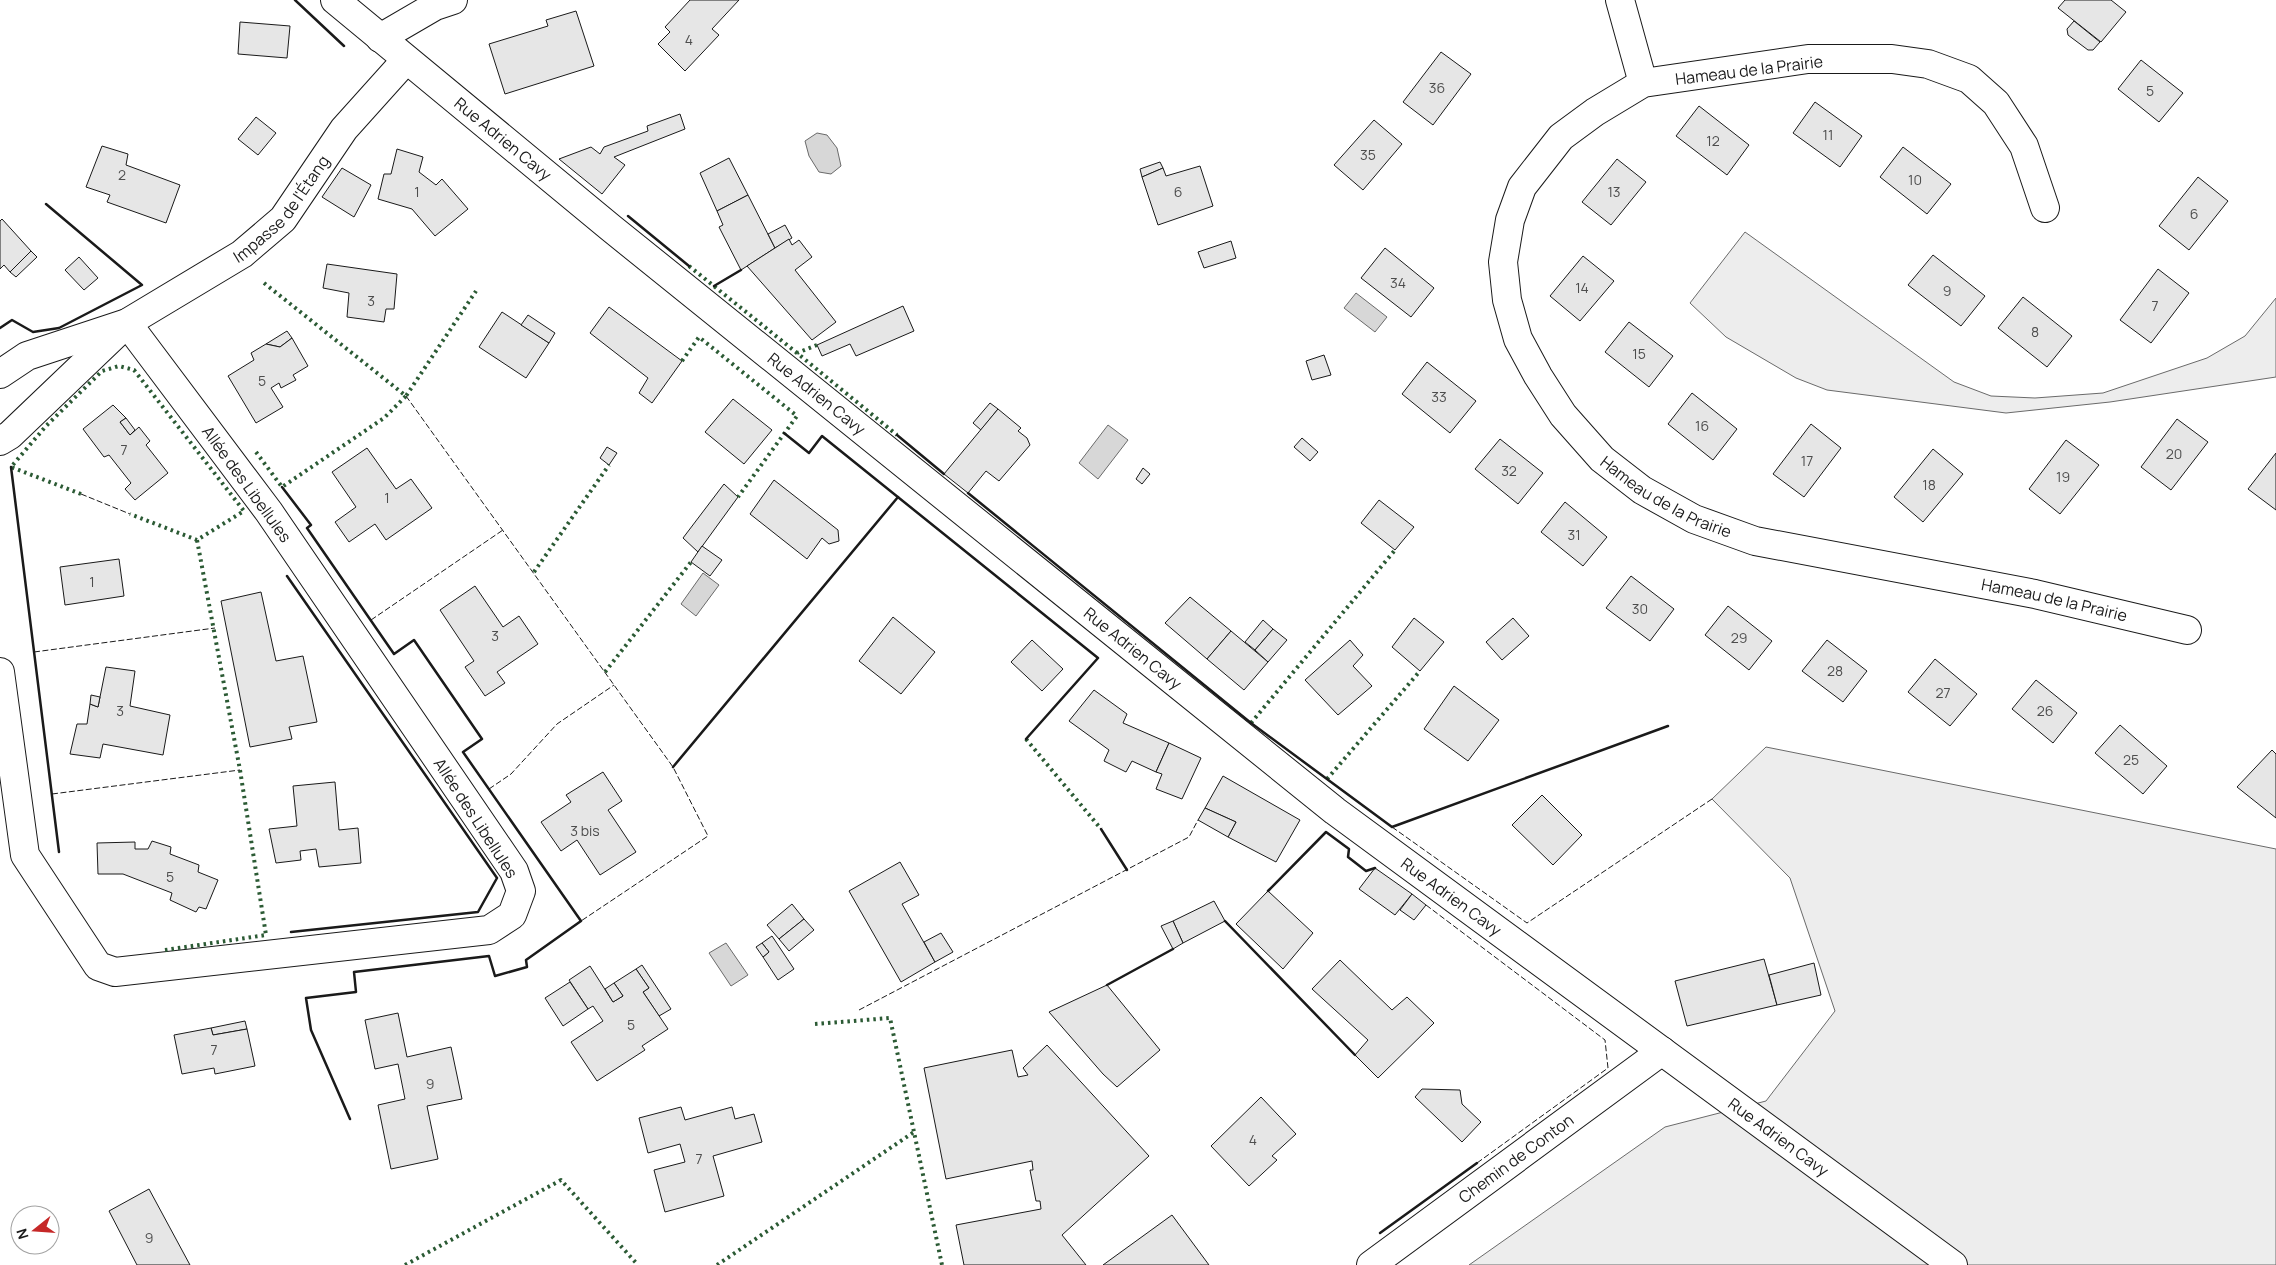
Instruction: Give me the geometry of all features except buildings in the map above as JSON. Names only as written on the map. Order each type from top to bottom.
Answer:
[{"type":"street","name":"Rue Adrien Cavy","points":[[336,0],[406,60],[611,228],[1335,811],[1953,1265]]},
{"type":"street","points":[[380,38],[435,6],[454,0]]},
{"type":"street","points":[[1620,0],[1643,83]]},
{"type":"street","name":"Hameau de la Prairie","points":[[2045,208],[2024,146],[1996,103],[1969,79],[1928,64],[1892,59],[1808,59],[1643,83],[1595,112],[1561,137],[1522,187],[1510,220],[1504,262],[1507,300],[1518,339],[1538,376],[1563,415],[1602,459],[1642,490],[1694,519],[1756,541],[2035,594],[2187,630]]},
{"type":"street","name":"Impasse de l'Étang","points":[[0,374],[27,356],[127,323],[242,254],[283,219],[344,128],[406,60]]},
{"type":"street","name":"Impasse de l'Étang","points":[[0,441],[10,435],[127,323]]},
{"type":"street","name":"Allée des Libellules","points":[[0,672],[25,855],[98,966],[115,972],[489,930],[512,915],[521,891],[514,871],[269,512],[127,323]]},
{"type":"street","name":"Chemin de Conton","points":[[1371,1265],[1662,1051]]},
{"type":"shaded area","points":[[817,133],[827,135],[837,148],[841,166],[831,174],[819,172],[809,156],[805,141]]},
{"type":"shaded area","points":[[1745,232],[1954,382],[1991,396],[2035,398],[2103,393],[2207,358],[2245,336],[2276,298],[2276,377],[2110,402],[2006,413],[1827,390],[1796,378],[1726,337],[1690,303]]},
{"type":"shaded area","points":[[1356,293],[1387,317],[1375,332],[1344,308]]},
{"type":"shaded area","points":[[1108,425],[1128,440],[1098,479],[1079,463]]},
{"type":"shaded area","points":[[703,573],[719,585],[696,616],[681,604]]},
{"type":"shaded area","points":[[1766,747],[2276,849],[2276,1265],[1469,1265],[1665,1127],[1766,1101],[1835,1011],[1790,878],[1712,799]]},
{"type":"shaded area","points":[[726,943],[748,975],[731,986],[709,953]]},
{"type":"hedge","points":[[689,266],[797,353]]},
{"type":"hedge","points":[[264,283],[406,396],[476,291]]},
{"type":"hedge","points":[[682,361],[699,337],[797,416],[738,497]]},
{"type":"hedge","points":[[817,345],[797,353],[897,435]]},
{"type":"hedge","points":[[81,494],[11,467],[46,426],[102,371],[119,366],[134,370],[244,511],[197,540],[130,514]]},
{"type":"hedge","points":[[256,452],[282,487],[384,418],[406,396]]},
{"type":"hedge","points":[[534,572],[609,465]]},
{"type":"hedge","points":[[165,950],[266,935],[240,770],[197,540]]},
{"type":"hedge","points":[[1251,723],[1395,550]]},
{"type":"hedge","points":[[605,672],[691,562]]},
{"type":"hedge","points":[[1327,779],[1420,671]]},
{"type":"hedge","points":[[1026,739],[1101,829]]},
{"type":"hedge","points":[[815,1024],[890,1018],[942,1265]]},
{"type":"hedge","points":[[717,1265],[914,1132]]},
{"type":"hedge","points":[[405,1265],[561,1180],[638,1265]]},
{"type":"fence","points":[[406,396],[673,767],[708,836],[581,921]]},
{"type":"fence","points":[[81,494],[130,514]]},
{"type":"fence","points":[[371,620],[503,530]]},
{"type":"fence","points":[[34,652],[215,628]]},
{"type":"fence","points":[[489,789],[511,774],[557,724],[614,685]]},
{"type":"fence","points":[[52,794],[240,770]]},
{"type":"fence","points":[[1392,827],[1527,923],[1712,799]]},
{"type":"fence","points":[[859,1010],[1189,837],[1198,820]]},
{"type":"fence","points":[[1426,905],[1605,1040],[1608,1068],[1477,1163]]},
{"type":"wall","points":[[295,0],[344,46]]},
{"type":"wall","points":[[0,328],[12,320],[33,332],[59,328],[142,285],[46,204]]},
{"type":"wall","points":[[628,216],[689,266]]},
{"type":"wall","points":[[714,286],[741,270]]},
{"type":"wall","points":[[784,433],[809,453],[822,436],[1098,658],[1026,739]]},
{"type":"wall","points":[[897,435],[944,474]]},
{"type":"wall","points":[[11,467],[59,852]]},
{"type":"wall","points":[[282,487],[311,525],[307,528],[394,654],[414,640],[482,739],[463,752],[581,921],[526,960],[527,967],[495,976],[489,956],[354,972],[356,992],[306,998],[311,1030],[350,1119]]},
{"type":"wall","points":[[968,493],[1251,723],[1392,827],[1668,726]]},
{"type":"wall","points":[[673,767],[898,497]]},
{"type":"wall","points":[[287,576],[497,878],[478,912],[291,932]]},
{"type":"wall","points":[[1101,829],[1127,870]]},
{"type":"wall","points":[[1268,891],[1326,832],[1349,849],[1348,857],[1366,871],[1375,868]]},
{"type":"wall","points":[[1225,921],[1355,1055]]},
{"type":"wall","points":[[1107,985],[1173,949]]},
{"type":"wall","points":[[1380,1233],[1477,1163]]}]
